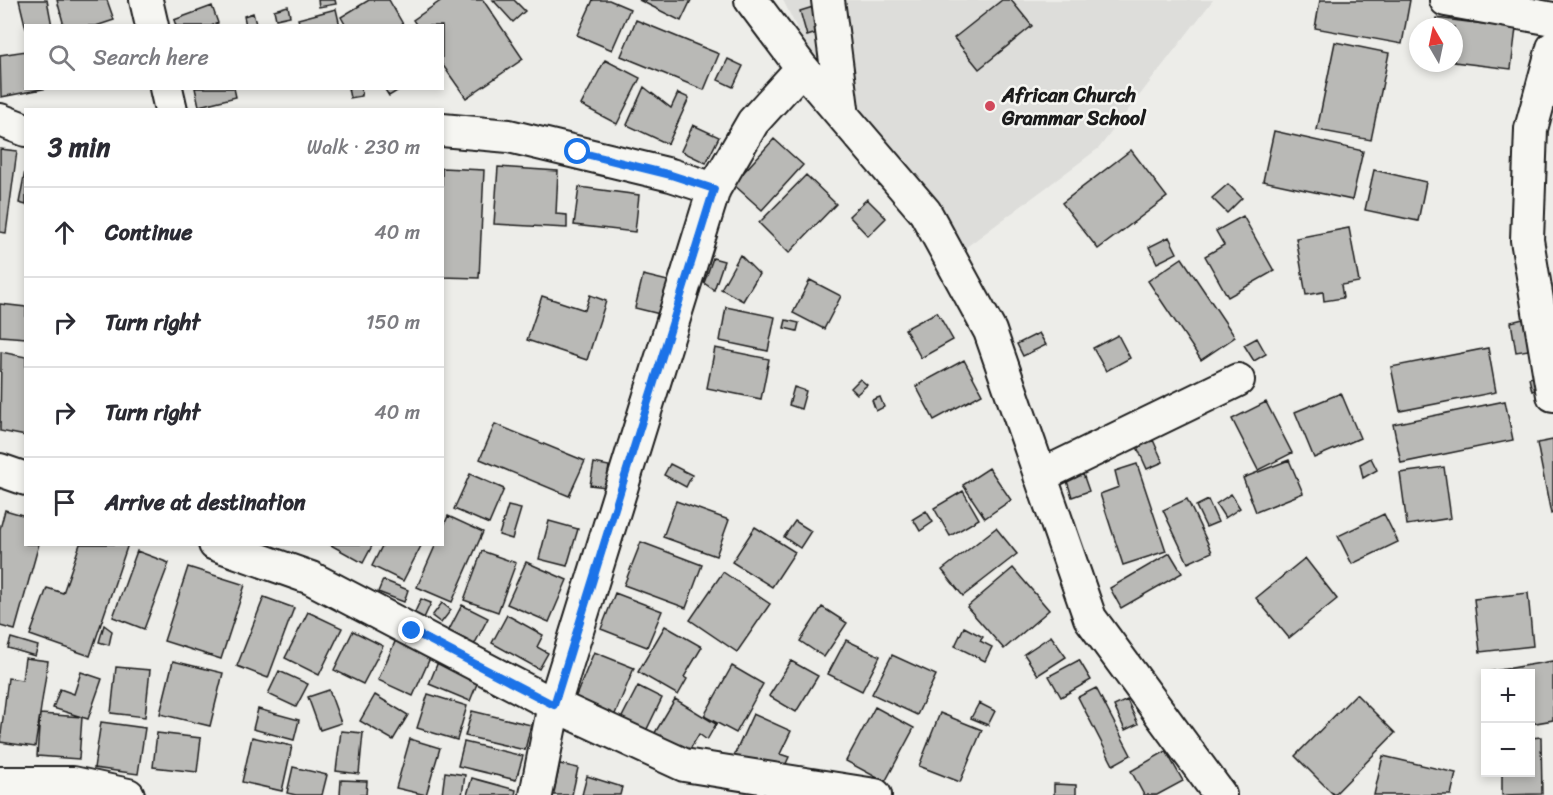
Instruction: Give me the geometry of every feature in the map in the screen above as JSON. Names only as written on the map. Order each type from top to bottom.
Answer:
[{"type":"street","points":[[146,0],[152,24]]},
{"type":"street","points":[[751,0],[801,68],[925,212],[990,331],[1090,618],[1220,795]]},
{"type":"street","points":[[828,0],[843,116]]},
{"type":"street","points":[[1446,0],[1553,19]]},
{"type":"street","points":[[1553,48],[1531,129],[1527,240],[1553,395]]},
{"type":"street","points":[[536,795],[554,705],[714,189],[753,122],[801,68]]},
{"type":"street","points":[[166,90],[171,108]]},
{"type":"street","points":[[0,120],[24,129]]},
{"type":"street","points":[[444,130],[509,136],[671,175],[714,189]]},
{"type":"street","points":[[1040,476],[1238,380]]},
{"type":"street","points":[[0,470],[24,478]]},
{"type":"street","points":[[221,546],[311,578],[554,705],[684,765],[875,795]]},
{"type":"street","points":[[0,783],[73,783],[128,795]]},
{"type":"shaded area","name":"African Church Grammar School","points":[[783,0],[1213,0],[1099,148],[965,248],[814,63]]},
{"type":"building","points":[[19,0],[47,0],[52,24],[25,24]]},
{"type":"building","points":[[57,0],[107,0],[114,20],[102,24],[63,24]]},
{"type":"building","points":[[318,0],[335,0],[336,4],[319,7]]},
{"type":"building","points":[[369,0],[389,0],[403,24],[345,24],[341,17]]},
{"type":"building","points":[[442,0],[483,0],[523,59],[466,98],[444,67],[444,24],[416,24],[413,20]]},
{"type":"building","points":[[493,0],[514,0],[525,11],[513,22]]},
{"type":"building","points":[[593,0],[609,0],[630,9],[612,50],[577,35]]},
{"type":"building","points":[[639,0],[691,0],[681,21]]},
{"type":"building","points":[[1002,0],[1011,0],[1032,26],[979,69],[954,38]]},
{"type":"building","points":[[1320,0],[1410,0],[1402,44],[1315,28]]},
{"type":"building","points":[[212,6],[218,23],[175,24],[174,20]]},
{"type":"building","points":[[288,6],[290,16],[276,19],[274,10]]},
{"type":"building","points":[[813,7],[820,32],[807,36],[800,11]]},
{"type":"building","points":[[336,9],[340,24],[299,24],[298,19]]},
{"type":"building","points":[[253,13],[256,24],[246,24],[244,16]]},
{"type":"building","points":[[636,20],[719,54],[704,90],[621,56]]},
{"type":"building","points":[[1463,21],[1516,28],[1511,69],[1463,63]]},
{"type":"building","points":[[1335,42],[1389,53],[1371,140],[1317,130]]},
{"type":"building","points":[[24,51],[24,90],[38,90],[1,97],[0,55]]},
{"type":"building","points":[[728,59],[743,66],[733,87],[718,80]]},
{"type":"building","points":[[605,60],[640,78],[617,124],[581,105]]},
{"type":"building","points":[[644,87],[671,108],[678,93],[689,98],[668,144],[627,125]]},
{"type":"building","points":[[195,90],[234,90],[236,97],[199,106]]},
{"type":"building","points":[[348,90],[361,90],[362,96],[350,98]]},
{"type":"building","points":[[385,90],[399,90],[389,96]]},
{"type":"building","points":[[693,125],[719,137],[706,163],[681,151]]},
{"type":"building","points":[[1274,131],[1363,151],[1352,200],[1263,181]]},
{"type":"building","points":[[774,139],[803,165],[762,210],[733,184]]},
{"type":"building","points":[[0,149],[17,151],[6,233],[0,232]]},
{"type":"building","points":[[1131,150],[1167,197],[1098,249],[1062,203]]},
{"type":"building","points":[[498,167],[558,171],[556,214],[567,215],[567,228],[494,224]]},
{"type":"building","points":[[444,168],[484,170],[479,278],[444,277]]},
{"type":"building","points":[[1374,170],[1426,182],[1418,221],[1365,210]]},
{"type":"building","points":[[806,175],[836,204],[789,253],[759,223]]},
{"type":"building","points":[[24,177],[24,204],[19,203]]},
{"type":"building","points":[[1228,184],[1242,198],[1227,213],[1212,198]]},
{"type":"building","points":[[579,187],[639,195],[635,232],[574,225]]},
{"type":"building","points":[[867,199],[886,218],[868,236],[849,216]]},
{"type":"building","points":[[1243,216],[1274,271],[1228,297],[1205,256],[1224,245],[1216,231]]},
{"type":"building","points":[[1349,228],[1359,282],[1341,285],[1343,298],[1324,301],[1323,292],[1306,295],[1296,238]]},
{"type":"building","points":[[1169,237],[1177,253],[1157,263],[1149,247]]},
{"type":"building","points":[[740,255],[759,274],[743,301],[721,289]]},
{"type":"building","points":[[713,258],[724,261],[714,290],[704,283]]},
{"type":"building","points":[[1182,258],[1235,337],[1201,360],[1148,281]]},
{"type":"building","points":[[643,275],[672,282],[664,315],[635,308]]},
{"type":"building","points":[[810,280],[841,296],[824,329],[793,313]]},
{"type":"building","points":[[590,295],[606,301],[587,360],[527,340],[542,296],[585,310]]},
{"type":"building","points":[[0,304],[24,307],[24,338],[0,336]]},
{"type":"building","points":[[726,307],[775,317],[768,351],[720,341]]},
{"type":"building","points":[[937,312],[953,340],[921,358],[905,329]]},
{"type":"building","points":[[1523,319],[1529,350],[1516,352],[1511,322]]},
{"type":"building","points":[[786,320],[799,323],[797,331],[784,328]]},
{"type":"building","points":[[1039,333],[1046,345],[1023,356],[1017,344]]},
{"type":"building","points":[[1118,335],[1130,358],[1106,371],[1093,348]]},
{"type":"building","points":[[1257,338],[1266,354],[1254,361],[1244,345]]},
{"type":"building","points":[[715,348],[769,359],[761,399],[707,388]]},
{"type":"building","points":[[1488,348],[1496,392],[1400,411],[1391,367]]},
{"type":"building","points":[[1,352],[24,357],[24,436],[0,431]]},
{"type":"building","points":[[964,360],[982,394],[934,420],[916,386]]},
{"type":"building","points":[[1542,375],[1544,388],[1532,391],[1529,378]]},
{"type":"building","points":[[860,379],[867,385],[857,394],[851,388]]},
{"type":"building","points":[[794,387],[806,391],[801,409],[789,405]]},
{"type":"building","points":[[1341,393],[1360,438],[1314,458],[1295,412]]},
{"type":"building","points":[[880,397],[884,407],[876,411],[872,400]]},
{"type":"building","points":[[1505,401],[1513,440],[1401,463],[1393,424]]},
{"type":"building","points":[[1266,402],[1292,453],[1258,470],[1232,419]]},
{"type":"building","points":[[495,424],[585,461],[569,496],[480,459]]},
{"type":"building","points":[[1153,440],[1163,462],[1147,469],[1137,447]]},
{"type":"building","points":[[1553,440],[1553,513],[1551,514],[1537,443]]},
{"type":"building","points":[[1371,458],[1377,470],[1363,478],[1360,464]]},
{"type":"building","points":[[1289,460],[1303,493],[1256,512],[1243,478]]},
{"type":"building","points":[[594,463],[609,466],[606,487],[590,485]]},
{"type":"building","points":[[670,464],[692,475],[686,487],[664,475]]},
{"type":"building","points":[[1137,464],[1166,551],[1123,565],[1100,494],[1119,487],[1115,471]]},
{"type":"building","points":[[1444,467],[1451,518],[1407,525],[1400,473]]},
{"type":"building","points":[[989,468],[1011,500],[985,518],[963,485]]},
{"type":"building","points":[[470,474],[504,489],[489,524],[454,509]]},
{"type":"building","points":[[1083,474],[1089,491],[1072,497],[1067,481]]},
{"type":"building","points":[[963,491],[979,519],[950,536],[934,508]]},
{"type":"building","points":[[1231,494],[1240,508],[1225,518],[1216,504]]},
{"type":"building","points":[[1187,499],[1212,552],[1188,563],[1163,510]]},
{"type":"building","points":[[1208,500],[1218,522],[1206,527],[1196,506]]},
{"type":"building","points":[[676,501],[729,520],[716,556],[663,537]]},
{"type":"building","points":[[508,506],[521,509],[512,539],[499,535]]},
{"type":"building","points":[[5,510],[24,515],[24,546],[38,546],[15,630],[0,626],[0,529]]},
{"type":"building","points":[[926,511],[933,522],[920,531],[913,519]]},
{"type":"building","points":[[1384,514],[1398,542],[1352,564],[1338,536]]},
{"type":"building","points":[[448,516],[483,532],[452,602],[417,587],[435,546],[444,546],[444,525]]},
{"type":"building","points":[[549,521],[578,529],[567,566],[539,559]]},
{"type":"building","points":[[795,521],[811,531],[800,548],[784,537]]},
{"type":"building","points":[[755,527],[795,552],[772,587],[732,562]]},
{"type":"building","points":[[996,528],[1017,554],[963,596],[942,570]]},
{"type":"building","points":[[641,542],[702,565],[686,608],[624,585]]},
{"type":"building","points":[[79,546],[127,546],[90,656],[30,635],[47,588],[63,593]]},
{"type":"building","points":[[333,546],[372,546],[363,563]]},
{"type":"building","points":[[382,546],[421,546],[403,581],[372,566]]},
{"type":"building","points":[[137,551],[169,563],[144,629],[113,617]]},
{"type":"building","points":[[482,551],[516,563],[498,612],[464,600]]},
{"type":"building","points":[[1170,553],[1182,573],[1121,608],[1110,588]]},
{"type":"building","points":[[1305,558],[1337,599],[1289,638],[1256,598]]},
{"type":"building","points":[[526,562],[567,580],[549,622],[507,604]]},
{"type":"building","points":[[188,567],[245,585],[221,659],[164,641]]},
{"type":"building","points":[[1013,568],[1049,610],[1004,649],[967,607]]},
{"type":"building","points":[[723,572],[770,604],[737,652],[690,620]]},
{"type":"building","points":[[383,580],[408,590],[404,602],[378,592]]},
{"type":"building","points":[[615,593],[662,611],[647,647],[601,629]]},
{"type":"building","points":[[1528,593],[1533,646],[1480,652],[1474,599]]},
{"type":"building","points":[[264,597],[294,608],[268,678],[237,666]]},
{"type":"building","points":[[421,599],[431,603],[424,618],[414,614]]},
{"type":"building","points":[[442,603],[451,610],[441,623],[432,616]]},
{"type":"building","points":[[462,605],[488,618],[474,645],[448,632]]},
{"type":"building","points":[[822,607],[847,623],[824,657],[800,641]]},
{"type":"building","points":[[308,612],[342,628],[319,675],[285,658]]},
{"type":"building","points":[[507,615],[543,635],[537,647],[548,653],[539,669],[492,643]]},
{"type":"building","points":[[104,625],[112,631],[109,645],[99,642]]},
{"type":"building","points":[[665,626],[702,647],[684,677],[687,679],[678,695],[638,672]]},
{"type":"building","points":[[964,627],[983,637],[980,641],[992,647],[985,661],[955,646]]},
{"type":"building","points":[[353,631],[383,646],[363,684],[334,670]]},
{"type":"building","points":[[399,633],[434,649],[413,696],[378,680]]},
{"type":"building","points":[[1051,636],[1066,657],[1038,675],[1024,654]]},
{"type":"building","points":[[11,638],[38,646],[35,656],[8,648]]},
{"type":"building","points":[[846,640],[880,656],[862,691],[828,674]]},
{"type":"building","points":[[594,652],[634,668],[613,719],[573,703]]},
{"type":"building","points":[[892,655],[936,675],[917,715],[872,694]]},
{"type":"building","points":[[440,657],[481,674],[470,701],[429,684]]},
{"type":"building","points":[[25,658],[48,661],[35,747],[0,742],[8,678],[22,680]]},
{"type":"building","points":[[1079,660],[1091,680],[1061,697],[1049,676]]},
{"type":"building","points":[[173,661],[223,673],[210,726],[160,714]]},
{"type":"building","points":[[791,661],[818,676],[796,712],[769,696]]},
{"type":"building","points":[[1553,661],[1553,720],[1535,723],[1535,669],[1506,669]]},
{"type":"building","points":[[732,666],[763,684],[736,733],[704,716]]},
{"type":"building","points":[[116,667],[150,670],[145,717],[111,713]]},
{"type":"building","points":[[279,671],[308,684],[296,707],[268,694]]},
{"type":"building","points":[[81,672],[102,679],[88,719],[53,708],[60,689],[74,694]]},
{"type":"building","points":[[638,686],[662,698],[645,733],[620,721]]},
{"type":"building","points":[[1096,688],[1131,755],[1113,765],[1078,697]]},
{"type":"building","points":[[329,690],[341,723],[320,730],[308,697]]},
{"type":"building","points":[[428,694],[467,706],[457,740],[417,728]]},
{"type":"building","points":[[1356,694],[1395,733],[1334,795],[1295,756]]},
{"type":"building","points":[[375,695],[408,715],[393,740],[360,721]]},
{"type":"building","points":[[675,699],[716,724],[707,740],[699,734],[686,756],[653,736]]},
{"type":"building","points":[[1127,700],[1138,724],[1125,730],[1114,706]]},
{"type":"building","points":[[979,703],[995,711],[988,725],[971,718]]},
{"type":"building","points":[[875,707],[914,728],[885,782],[846,761]]},
{"type":"building","points":[[258,709],[299,720],[294,740],[253,729]]},
{"type":"building","points":[[472,711],[531,725],[525,750],[465,736]]},
{"type":"building","points":[[940,713],[982,730],[960,782],[919,766]]},
{"type":"building","points":[[40,714],[82,717],[79,759],[37,756]]},
{"type":"building","points":[[753,714],[791,731],[780,754],[789,757],[779,779],[733,758]]},
{"type":"building","points":[[101,722],[145,728],[138,774],[94,768]]},
{"type":"building","points":[[341,731],[363,733],[359,774],[336,771]]},
{"type":"building","points":[[157,733],[201,738],[197,772],[153,767]]},
{"type":"building","points":[[252,737],[292,746],[282,791],[242,782]]},
{"type":"building","points":[[1541,737],[1542,794],[1502,795],[1502,777],[1535,777],[1535,738]]},
{"type":"building","points":[[410,739],[440,748],[426,795],[396,788]]},
{"type":"building","points":[[464,742],[523,756],[516,780],[458,766]]},
{"type":"building","points":[[1166,751],[1183,781],[1157,795],[1144,795],[1131,771]]},
{"type":"building","points":[[1383,756],[1456,773],[1451,795],[1374,795]]},
{"type":"building","points":[[560,764],[578,768],[572,795],[553,795]]},
{"type":"building","points":[[293,767],[327,775],[322,795],[287,793]]},
{"type":"building","points":[[445,772],[465,775],[462,795],[442,795]]},
{"type":"building","points":[[587,776],[622,787],[620,795],[582,795]]},
{"type":"building","points":[[472,778],[516,790],[515,795],[467,795]]},
{"type":"building","points":[[341,780],[367,781],[366,795],[340,795]]},
{"type":"building","points":[[1054,784],[1076,785],[1076,795],[1054,795]]},
{"type":"place","name":"African Church Grammar School","points":[[990,106]]},
{"type":"route","points":[[412,631],[554,705],[714,189],[671,175],[578,152]]}]
